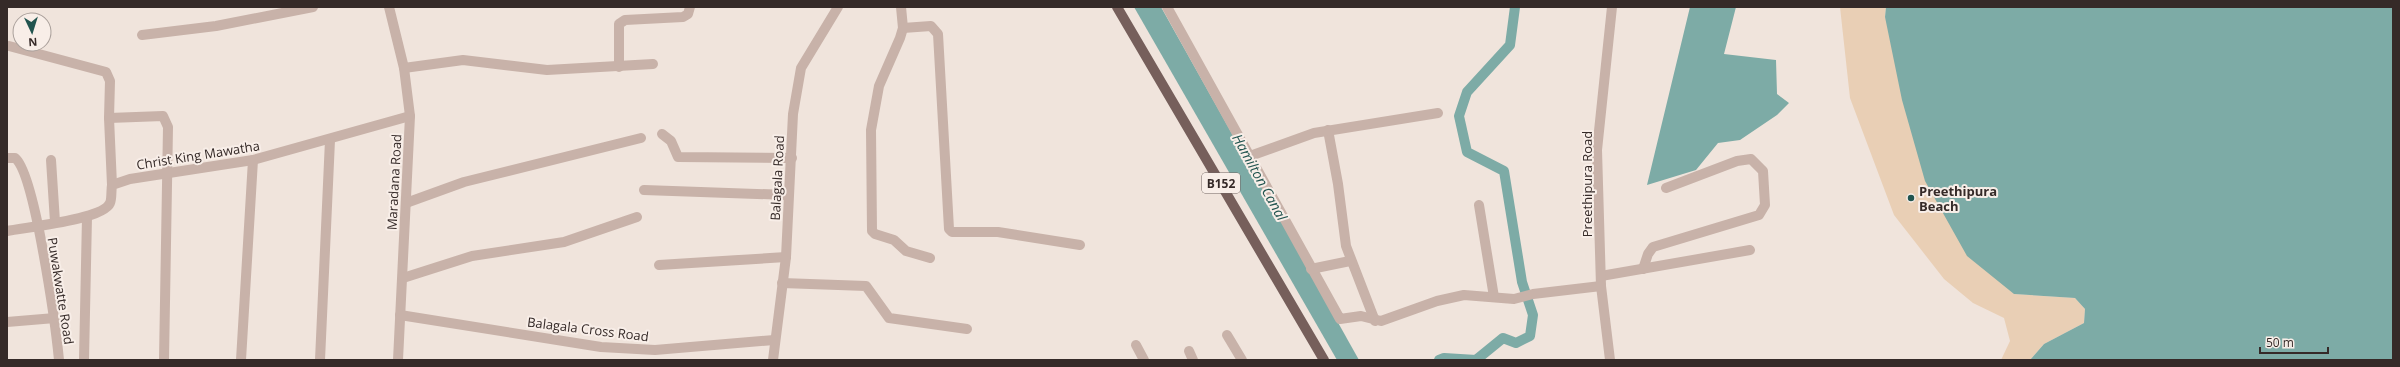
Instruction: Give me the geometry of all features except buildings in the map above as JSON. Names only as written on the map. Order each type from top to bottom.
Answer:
[{"type":"main road","name":"B152","points":[[1118,7],[1324,360]]},
{"type":"street","points":[[142,35],[216,26],[313,7]]},
{"type":"street","name":"Maradana Road","points":[[389,7],[404,68],[410,116],[398,360]]},
{"type":"street","name":"Balagala Road","points":[[773,360],[774,340],[786,257],[793,114],[801,68],[838,7]]},
{"type":"street","points":[[901,7],[903,28],[879,86],[871,130],[872,231],[874,234],[894,240],[906,251],[930,258]]},
{"type":"street","points":[[1167,7],[1340,319],[1361,316],[1375,321],[1388,320],[1436,301],[1464,296],[1514,299],[1533,294],[1601,282],[1643,269],[1750,250]]},
{"type":"street","name":"Preethipura Road","points":[[1610,360],[1601,282],[1597,150],[1612,7]]},
{"type":"street","points":[[619,67],[619,24],[625,20],[683,17],[689,11]]},
{"type":"street","points":[[903,28],[931,26],[938,34],[949,229],[952,232],[998,232],[1080,245]]},
{"type":"street","points":[[7,231],[87,217],[105,209],[110,203],[112,185],[109,118],[110,81],[106,72],[9,46]]},
{"type":"street","points":[[404,68],[463,60],[547,70],[653,64]]},
{"type":"street","points":[[1250,156],[1314,133],[1438,113]]},
{"type":"street","points":[[109,118],[163,116],[168,127],[164,360]]},
{"type":"street","name":"Christ King Mawatha","points":[[112,185],[130,179],[253,160],[330,140],[410,116]]},
{"type":"street","points":[[1328,130],[1338,184],[1346,246],[1350,261],[1365,291],[1375,321]]},
{"type":"street","points":[[662,134],[671,141],[678,158],[792,158]]},
{"type":"street","points":[[406,203],[464,182],[641,138]]},
{"type":"street","points":[[320,360],[330,140]]},
{"type":"street","name":"Puwakwatte Road","points":[[7,158],[15,158],[24,168],[55,318],[59,360]]},
{"type":"street","points":[[1643,269],[1648,254],[1653,247],[1759,215],[1766,205],[1763,171],[1752,160],[1745,158],[1666,188]]},
{"type":"street","points":[[51,160],[55,222]]},
{"type":"street","points":[[241,360],[253,160]]},
{"type":"street","points":[[644,190],[788,195]]},
{"type":"street","points":[[1479,205],[1494,298]]},
{"type":"street","points":[[84,360],[87,217]]},
{"type":"street","points":[[403,278],[472,256],[564,242],[637,217]]},
{"type":"street","points":[[659,265],[786,257]]},
{"type":"street","points":[[1311,269],[1350,261]]},
{"type":"street","points":[[782,283],[866,286],[889,318],[967,329]]},
{"type":"street","name":"Balagala Cross Road","points":[[400,314],[655,355],[774,340]]},
{"type":"street","points":[[7,322],[55,318]]},
{"type":"street","points":[[1227,335],[1242,360]]},
{"type":"street","points":[[1136,345],[1144,360]]},
{"type":"sand","name":"Preethipura Beach","points":[[1840,7],[1886,7],[1885,17],[2014,294],[2075,298],[2085,309],[2084,323],[2044,344],[2030,360],[2001,360],[2010,341],[2004,318],[1973,303],[1944,279],[1894,215],[1850,98]]},
{"type":"water","points":[[1134,7],[1161,7],[1359,360],[1337,360]]},
{"type":"water","points":[[1690,7],[1736,7],[1724,54],[1776,60],[1777,94],[1789,103],[1777,115],[1740,140],[1718,143],[1696,170],[1647,185]]},
{"type":"water","points":[[1886,7],[2393,7],[2393,360],[2030,360],[2044,344],[2084,323],[2085,309],[2075,298],[2014,294],[1967,256],[1925,181],[1902,100],[1885,17]]},
{"type":"waterway","points":[[1439,360],[1444,358],[1476,360],[1503,338],[1516,343],[1530,336],[1533,315],[1522,282],[1504,171],[1467,152],[1459,116],[1467,92],[1510,45],[1515,7]]},
{"type":"place","name":"Preethipura Beach","points":[[1911,198]]},
{"type":"water label","name":"Hamilton Canal","points":[[1260,177]]}]
